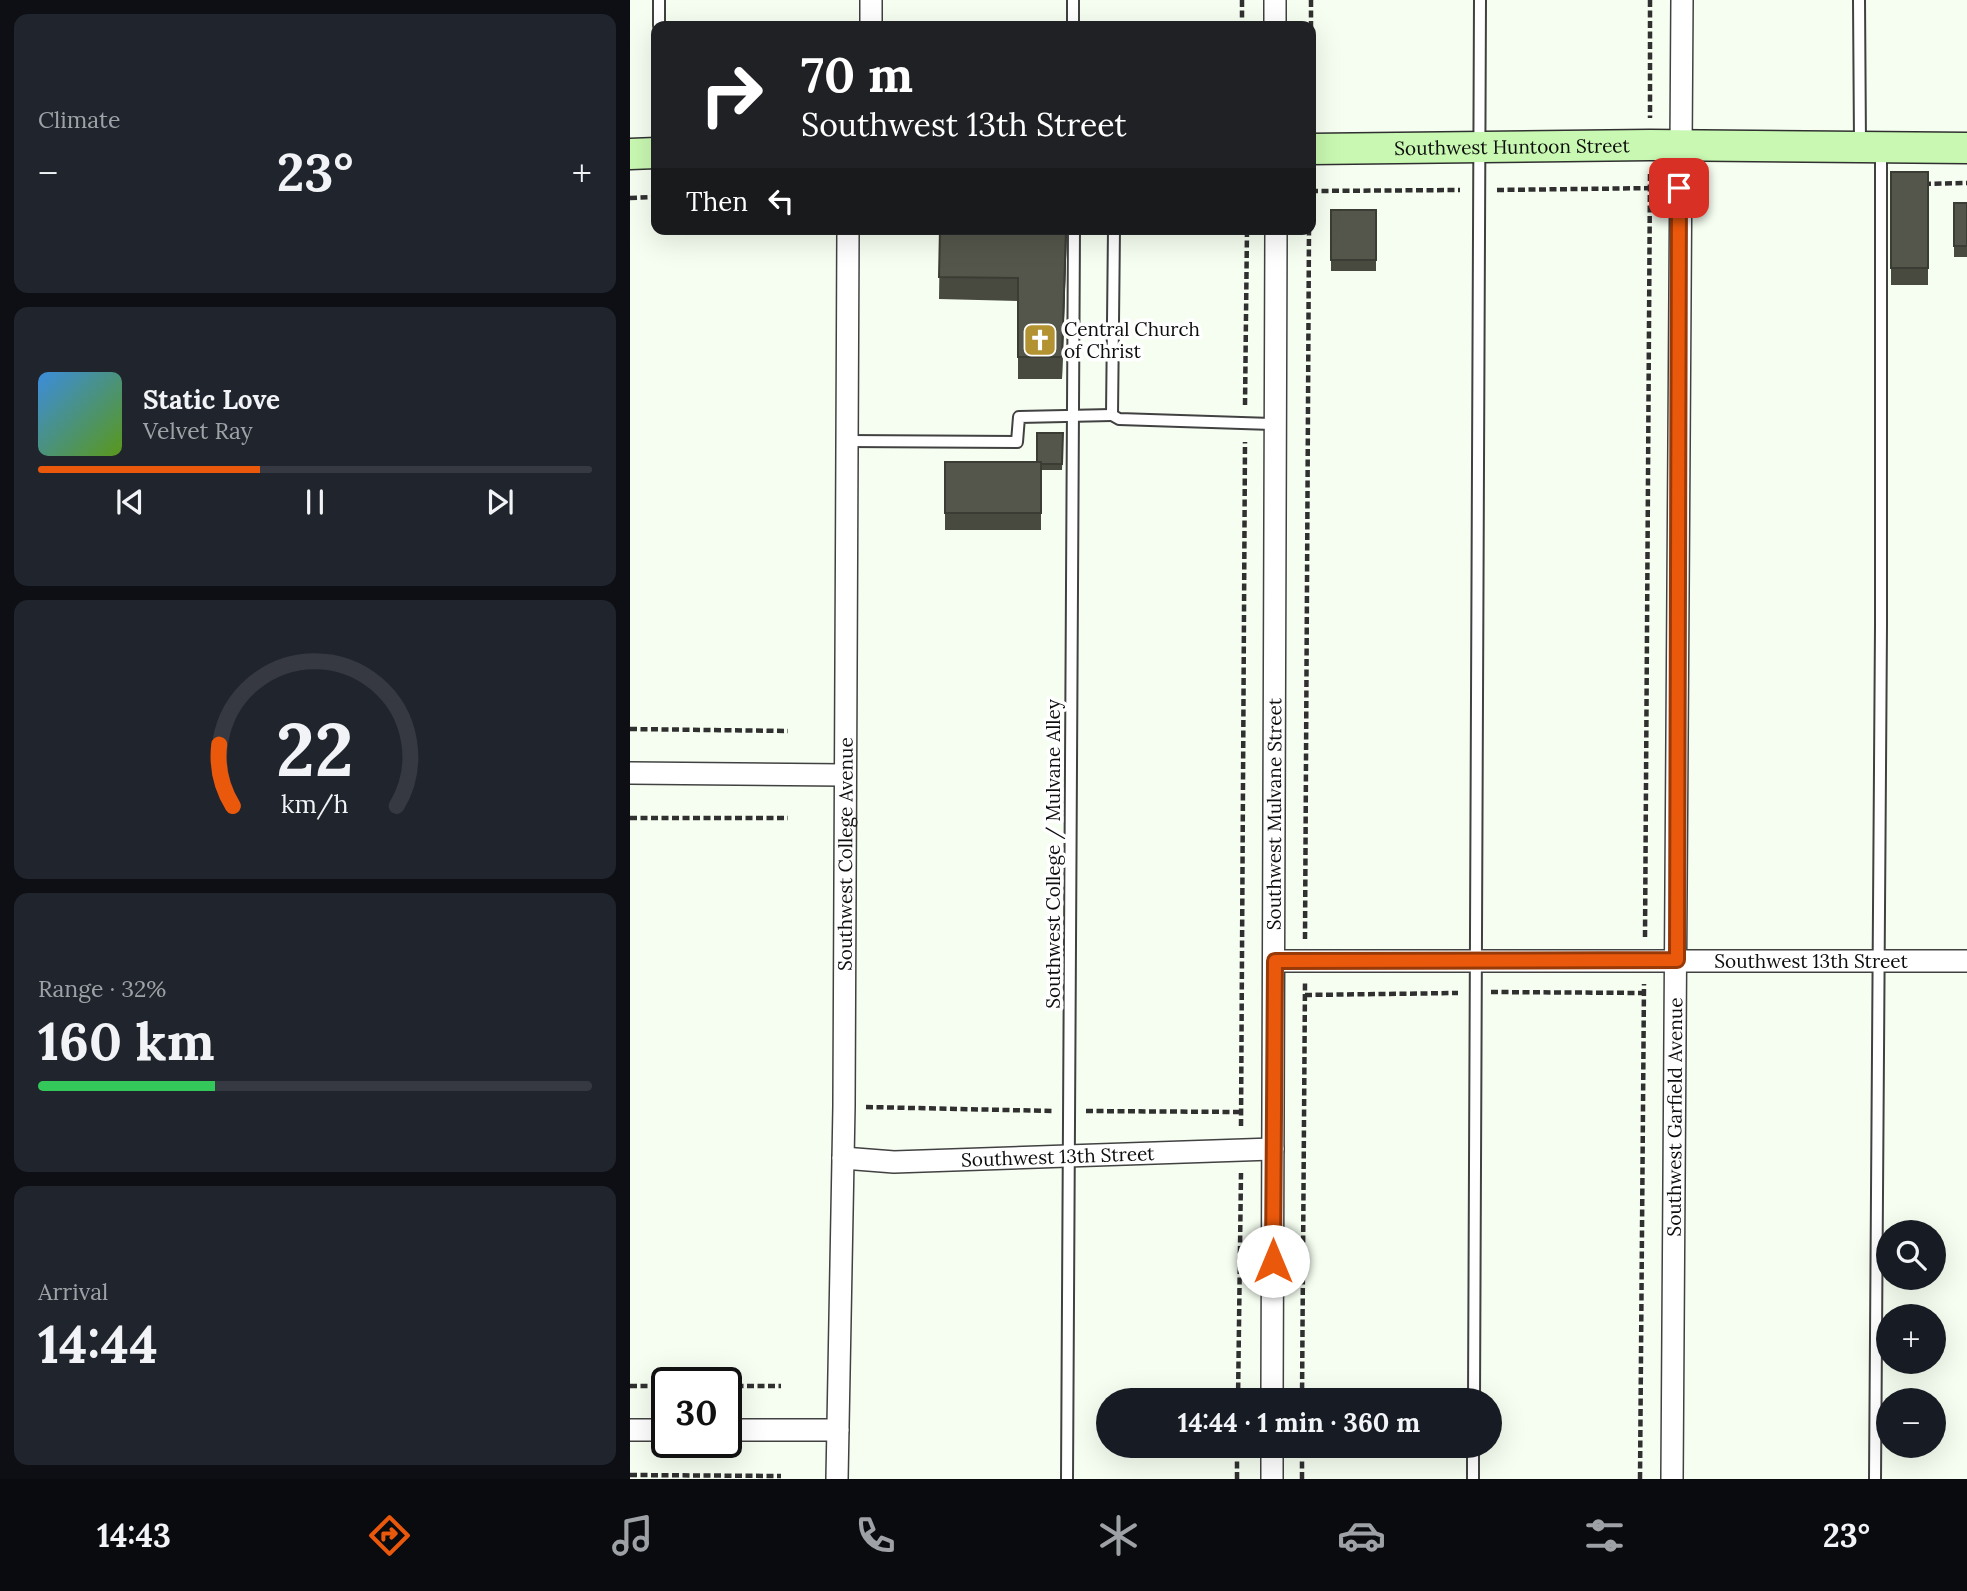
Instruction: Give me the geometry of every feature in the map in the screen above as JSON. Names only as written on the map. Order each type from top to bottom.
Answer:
[{"type":"main road","name":"Southwest Huntoon Street","points":[[1316,149],[1650,145],[1967,148]]},
{"type":"main road","points":[[630,153],[651,153]]},
{"type":"street","points":[[871,0],[871,21]]},
{"type":"street","points":[[1275,0],[1275,21]]},
{"type":"street","name":"Southwest Garfield Avenue","points":[[1672,1479],[1682,0]]},
{"type":"street","name":"Southwest College Avenue","points":[[838,1479],[844,1106],[843,775],[848,235]]},
{"type":"street","name":"Southwest Mulvane Street","points":[[1272,1388],[1276,235]]},
{"type":"street","points":[[630,773],[843,775]]},
{"type":"street","name":"Southwest 13th Street","points":[[1275,961],[1967,961]]},
{"type":"street","name":"Southwest 13th Street","points":[[843,1158],[894,1162],[1273,1149]]},
{"type":"street","points":[[630,1430],[651,1430]]},
{"type":"street","points":[[742,1430],[838,1430]]},
{"type":"street","points":[[1272,1458],[1272,1479]]},
{"type":"lane","points":[[659,0],[659,21]]},
{"type":"lane","points":[[1073,0],[1073,21]]},
{"type":"lane","points":[[1474,1388],[1480,0]]},
{"type":"lane","points":[[1859,0],[1871,148],[1881,185],[1880,960],[1875,1479]]},
{"type":"lane","name":"Southwest College / Mulvane Alley","points":[[1068,1479],[1074,235]]},
{"type":"lane","points":[[1112,415],[1114,235]]},
{"type":"lane","points":[[846,441],[1017,442],[1019,417],[1112,415],[1119,419],[1275,424]]},
{"type":"lane","points":[[1473,1458],[1473,1479]]},
{"type":"path","points":[[1242,0],[1242,21]]},
{"type":"path","points":[[1311,0],[1311,21]]},
{"type":"path","points":[[1640,1479],[1650,0]]},
{"type":"path","points":[[1881,185],[1967,183]]},
{"type":"path","points":[[1316,191],[1679,188]]},
{"type":"path","points":[[630,198],[651,197]]},
{"type":"path","points":[[1238,1388],[1247,235]]},
{"type":"path","points":[[1302,1388],[1309,235]]},
{"type":"path","points":[[630,729],[788,731]]},
{"type":"path","points":[[630,818],[788,818]]},
{"type":"path","points":[[844,1106],[1241,1112]]},
{"type":"path","points":[[630,1386],[651,1386]]},
{"type":"path","points":[[742,1386],[781,1386]]},
{"type":"path","points":[[1237,1458],[1237,1479]]},
{"type":"path","points":[[1302,1458],[1302,1479]]},
{"type":"path","points":[[630,1475],[781,1476]]},
{"type":"building","points":[[1891,172],[1928,172],[1928,268],[1891,268]]},
{"type":"building","points":[[1954,203],[1967,203],[1967,246],[1954,246]]},
{"type":"building","points":[[1331,210],[1376,210],[1376,260],[1331,260]]},
{"type":"building","name":"Central Church of Christ","points":[[940,235],[1066,235],[1062,357],[1018,357],[1018,278],[939,277]]},
{"type":"building","points":[[1037,433],[1063,433],[1062,464],[1037,462]]},
{"type":"building","points":[[945,462],[1041,462],[1041,513],[945,513]]},
{"type":"place","name":"Central Church of Christ","points":[[1040,340]]},
{"type":"route","points":[[1273,1261],[1275,961],[1677,960],[1679,188]]}]
